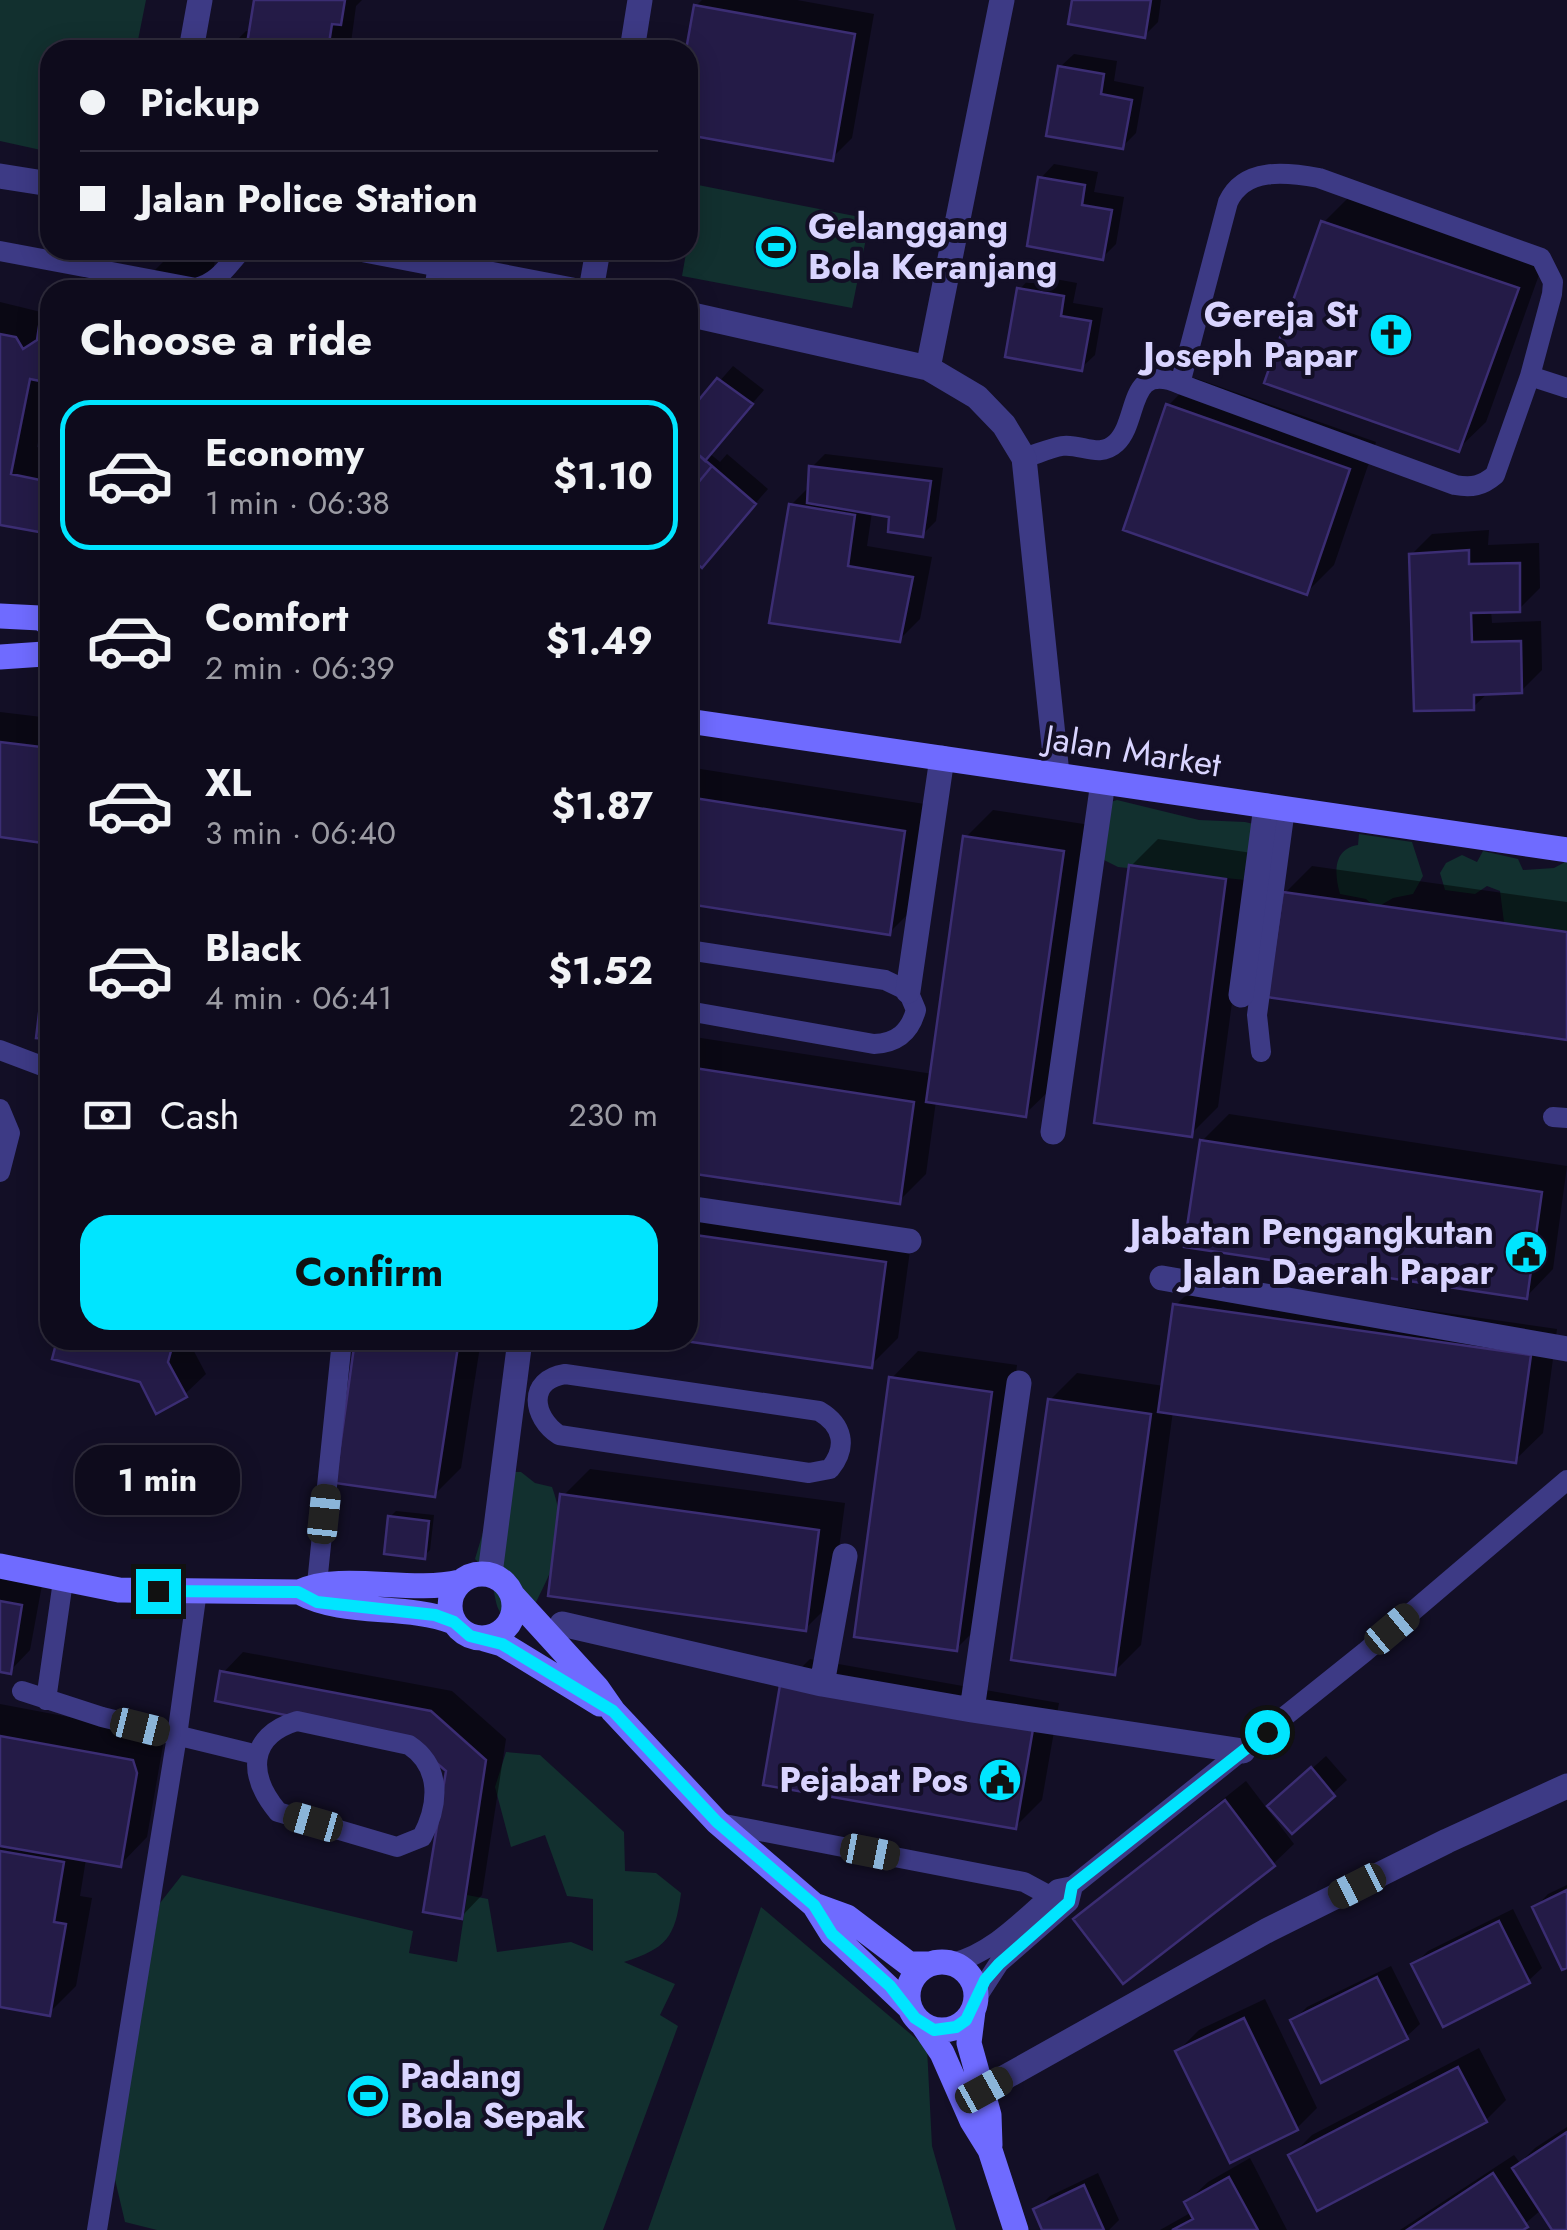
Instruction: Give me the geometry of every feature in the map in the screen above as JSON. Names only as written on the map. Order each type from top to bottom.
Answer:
[{"type":"street","points":[[193,40],[200,0]]},
{"type":"street","points":[[634,40],[640,0]]},
{"type":"street","points":[[928,368],[1002,0]]},
{"type":"street","points":[[0,176],[40,182]]},
{"type":"street","points":[[390,260],[436,278]]},
{"type":"street","points":[[698,316],[928,368],[977,397],[1004,425],[1024,458],[1057,774]]},
{"type":"street","points":[[0,616],[40,618]]},
{"type":"street","points":[[0,658],[40,654]]},
{"type":"street","name":"Jalan Market","points":[[698,722],[1567,850]]},
{"type":"street","points":[[908,991],[942,758]]},
{"type":"street","points":[[1053,1132],[1103,782]]},
{"type":"street","points":[[1241,995],[1276,808]]},
{"type":"street","points":[[698,1209],[910,1240]]},
{"type":"street","points":[[1162,1278],[1567,1349]]},
{"type":"street","points":[[490,1574],[526,1398],[521,1350]]},
{"type":"street","points":[[972,1710],[1019,1382]]},
{"type":"street","points":[[822,1684],[845,1556]]},
{"type":"street","points":[[0,1566],[119,1590],[433,1588],[480,1573],[500,1579],[534,1622],[598,1688],[613,1711],[717,1822],[814,1905],[832,1934],[916,2016],[942,2053],[990,2150],[1016,2230]]},
{"type":"street","points":[[460,1582],[450,1601],[454,1622],[461,1631],[502,1644],[613,1711]]},
{"type":"street","points":[[308,1588],[317,1602],[435,1615],[454,1622]]},
{"type":"street","points":[[480,1638],[491,1637],[508,1626],[513,1596]]},
{"type":"street","points":[[562,1624],[822,1684],[1243,1750]]},
{"type":"street","points":[[984,2090],[1268,1930],[1447,1840],[1567,1786]]},
{"type":"street","points":[[814,1905],[847,1918],[909,1964],[941,1963],[970,1977],[974,2005],[970,2043],[989,2115],[990,2150]]},
{"type":"street","points":[[916,2016],[909,1986],[920,1969],[941,1963]]},
{"type":"street","points":[[916,2016],[945,2030],[956,2027],[974,2005]]},
{"type":"lane","points":[[1024,458],[1066,445],[1098,451],[1110,448],[1126,429],[1139,390],[1161,379],[1455,485],[1470,488],[1484,484],[1495,476],[1530,376],[1552,294],[1549,268],[1541,258],[1319,178],[1299,174],[1252,177],[1233,190],[1180,384]]},
{"type":"lane","points":[[0,251],[40,259]]},
{"type":"lane","points":[[48,260],[154,280]]},
{"type":"lane","points":[[215,280],[235,260]]},
{"type":"lane","points":[[1530,376],[1567,388]]},
{"type":"lane","points":[[1261,1052],[1257,1015],[1276,808]]},
{"type":"lane","points":[[698,952],[885,980],[908,991],[916,1010],[909,1029],[890,1043],[874,1044],[698,1014]]},
{"type":"lane","points":[[0,1050],[40,1065]]},
{"type":"lane","points":[[0,1109],[10,1132],[0,1172]]},
{"type":"lane","points":[[308,1588],[341,1350]]},
{"type":"lane","points":[[565,1374],[819,1411],[829,1416],[840,1431],[841,1450],[830,1469],[809,1472],[559,1435],[526,1398],[553,1376],[565,1374]]},
{"type":"lane","points":[[941,1963],[968,1959],[987,1949],[1058,1889],[1072,1886],[1365,1652],[1567,1479]]},
{"type":"lane","points":[[46,1700],[62,1581]]},
{"type":"lane","points":[[99,2230],[198,1591]]},
{"type":"lane","points":[[22,1692],[258,1756]]},
{"type":"lane","points":[[298,1722],[409,1744],[422,1753],[431,1767],[436,1789],[430,1823],[422,1837],[397,1847],[278,1812],[266,1798],[256,1775],[258,1756],[266,1736],[298,1722]]},
{"type":"lane","points":[[717,1822],[1024,1882],[1050,1896]]},
{"type":"lane","points":[[974,2005],[999,1964],[1069,1902],[1072,1886]]},
{"type":"green space","points":[[0,0],[146,0],[138,40],[40,40],[40,150],[0,141]]},
{"type":"green space","name":"Gelanggang Bola Keranjang","points":[[698,185],[870,219],[852,308],[682,276],[685,260],[698,260]]},
{"type":"green space","points":[[1117,800],[1199,820],[1245,822],[1275,829],[1255,881],[1118,867],[1104,860],[1104,804]]},
{"type":"green space","points":[[1359,834],[1412,842],[1423,876],[1413,894],[1393,898],[1376,908],[1366,899],[1340,894],[1337,863],[1344,851],[1358,845]]},
{"type":"green space","points":[[1483,851],[1518,859],[1523,870],[1554,868],[1567,861],[1567,943],[1505,930],[1500,891],[1487,886],[1475,894],[1445,890],[1440,873],[1446,863],[1462,855],[1477,862]]},
{"type":"green space","points":[[501,1472],[521,1472],[535,1483],[552,1487],[560,1524],[557,1554],[546,1583],[530,1615],[518,1618],[509,1618],[499,1610],[491,1578],[475,1559]]},
{"type":"green space","points":[[506,1752],[540,1755],[624,1832],[625,1871],[656,1873],[681,1893],[666,1940],[650,1952],[624,1962],[675,1984],[660,2015],[678,2026],[603,2230],[157,2230],[125,2222],[113,2171],[160,1903],[182,1875],[413,1931],[409,1953],[457,1962],[467,1895],[488,1899],[497,1952],[571,1942],[593,1951],[593,1899],[567,1896],[545,1835],[511,1847],[495,1787]]},
{"type":"green space","points":[[761,1907],[927,2048],[932,2146],[956,2230],[648,2230]]},
{"type":"building","points":[[254,0],[345,0],[341,25],[332,24],[330,40],[248,40]]},
{"type":"building","points":[[1072,0],[1151,0],[1145,38],[1068,24]]},
{"type":"building","points":[[694,5],[855,34],[833,161],[698,137],[698,40],[688,40]]},
{"type":"building","points":[[1058,66],[1104,74],[1101,94],[1132,100],[1123,149],[1046,136]]},
{"type":"building","points":[[1038,177],[1085,185],[1082,205],[1112,210],[1103,260],[1027,246]]},
{"type":"building","name":"Gereja St Joseph Papar","points":[[1321,221],[1519,288],[1459,452],[1264,383]]},
{"type":"building","points":[[1017,288],[1064,296],[1061,316],[1091,321],[1082,371],[1005,357]]},
{"type":"building","points":[[40,320],[40,381],[30,379],[11,474],[40,480],[40,532],[0,525],[0,334],[16,337],[23,349],[37,340]]},
{"type":"building","points":[[717,378],[753,404],[705,461],[698,454],[698,401]]},
{"type":"building","points":[[1166,404],[1350,469],[1307,595],[1123,530]]},
{"type":"building","points":[[698,454],[712,466],[698,483]]},
{"type":"building","points":[[712,466],[756,504],[702,568],[698,565],[698,483]]},
{"type":"building","points":[[809,466],[931,481],[923,537],[888,532],[889,517],[807,503]]},
{"type":"building","points":[[789,504],[855,515],[848,566],[913,577],[900,642],[769,623]]},
{"type":"building","points":[[1469,550],[1469,564],[1520,563],[1520,612],[1471,613],[1472,642],[1521,641],[1522,693],[1474,695],[1474,710],[1414,711],[1409,554]]},
{"type":"building","points":[[0,742],[40,747],[40,843],[0,837]]},
{"type":"building","points":[[698,799],[905,831],[890,935],[698,906]]},
{"type":"building","points":[[963,836],[1064,851],[1026,1117],[926,1102]]},
{"type":"building","points":[[1129,865],[1226,879],[1192,1137],[1094,1123]]},
{"type":"building","points":[[1283,892],[1567,932],[1567,1040],[1267,997]]},
{"type":"building","points":[[40,1005],[40,1038],[36,1038]]},
{"type":"building","points":[[698,1069],[914,1102],[900,1204],[698,1174]]},
{"type":"building","points":[[1200,1140],[1542,1192],[1527,1299],[1184,1247]]},
{"type":"building","points":[[698,1235],[886,1262],[872,1368],[698,1343]]},
{"type":"building","points":[[1173,1304],[1531,1355],[1516,1463],[1158,1412]]},
{"type":"building","points":[[54,1350],[171,1350],[168,1362],[187,1397],[156,1414],[140,1382],[52,1359]]},
{"type":"building","points":[[354,1350],[457,1350],[435,1497],[335,1483]]},
{"type":"building","points":[[889,1377],[992,1392],[957,1651],[854,1637]]},
{"type":"building","points":[[1048,1399],[1151,1414],[1115,1675],[1011,1660]]},
{"type":"building","points":[[560,1494],[819,1530],[806,1631],[548,1596]]},
{"type":"building","points":[[388,1516],[429,1521],[425,1559],[384,1554]]},
{"type":"building","points":[[0,1601],[22,1605],[11,1674],[0,1672]]},
{"type":"building","points":[[220,1671],[431,1711],[486,1760],[462,1919],[423,1912],[446,1771],[410,1740],[215,1701]]},
{"type":"building","points":[[780,1685],[1033,1729],[1016,1829],[763,1785]]},
{"type":"building","points":[[0,1736],[133,1760],[137,1773],[121,1867],[0,1846]]},
{"type":"building","points":[[1311,1767],[1335,1796],[1292,1834],[1267,1806]]},
{"type":"building","points":[[1225,1800],[1275,1866],[1123,1984],[1073,1919]]},
{"type":"building","points":[[0,1851],[64,1862],[54,1922],[66,1924],[50,2016],[0,2007]]},
{"type":"building","points":[[1567,1890],[1567,1968],[1562,1970],[1532,1907]]},
{"type":"building","points":[[1499,1921],[1530,1983],[1443,2027],[1411,1964]]},
{"type":"building","points":[[1377,1977],[1408,2039],[1321,2083],[1290,2020]]},
{"type":"building","points":[[1244,2018],[1298,2130],[1230,2163],[1175,2051]]},
{"type":"building","points":[[1458,2067],[1487,2122],[1317,2211],[1288,2155]]},
{"type":"building","points":[[1567,2132],[1567,2230],[1552,2230],[1512,2168]]},
{"type":"building","points":[[1493,2173],[1528,2227],[1407,2230]]},
{"type":"building","points":[[1229,2177],[1258,2230],[1172,2230],[1193,2219],[1184,2202]]},
{"type":"building","points":[[1084,2185],[1104,2230],[1042,2230],[1033,2209]]},
{"type":"place","name":"Gelanggang Bola Keranjang","points":[[776,247]]},
{"type":"place","name":"Gereja St Joseph Papar","points":[[1391,335]]},
{"type":"place","name":"Jabatan Pengangkutan Jalan Daerah Papar","points":[[1526,1252]]},
{"type":"place","name":"Pejabat Pos","points":[[1000,1780]]},
{"type":"place","name":"Padang Bola Sepak","points":[[368,2096]]},
{"type":"route","points":[[158,1591],[298,1592],[317,1602],[435,1615],[454,1622],[470,1636],[502,1644],[613,1711],[717,1822],[814,1905],[832,1934],[890,1986],[915,2018],[934,2030],[956,2027],[966,2020],[985,1980],[1069,1902],[1072,1886],[1267,1732]]}]
